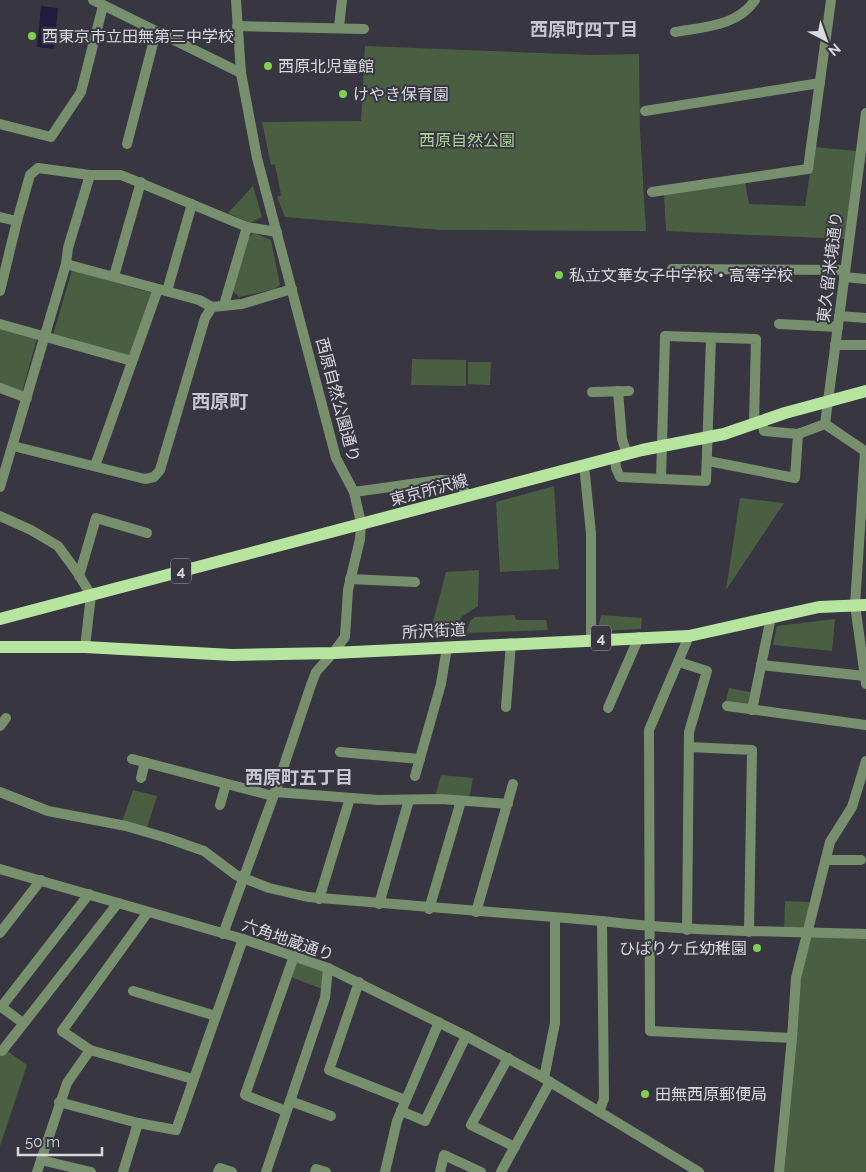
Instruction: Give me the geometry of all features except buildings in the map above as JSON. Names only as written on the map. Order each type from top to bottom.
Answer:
[{"type":"main road","name":"東京所沢線","points":[[0,619],[584,465],[662,446],[708,438],[866,391]]},
{"type":"main road","name":"所沢街道","points":[[0,647],[85,647],[232,655],[333,653],[591,639],[689,636],[819,607],[861,605]]},
{"type":"street","points":[[93,0],[241,73]]},
{"type":"street","name":"西原自然公園通り","points":[[223,934],[316,672],[345,637],[350,579],[360,539],[361,523],[354,492],[336,458],[257,158],[241,73],[236,0]]},
{"type":"street","points":[[339,28],[342,0]]},
{"type":"street","points":[[675,32],[732,21],[748,11],[755,0]]},
{"type":"street","points":[[652,192],[808,169],[831,0]]},
{"type":"street","points":[[0,124],[51,137],[81,92],[103,6]]},
{"type":"street","points":[[237,26],[364,29]]},
{"type":"street","points":[[127,144],[156,32]]},
{"type":"street","points":[[645,111],[820,83]]},
{"type":"street","name":"東久留米境通り","points":[[825,424],[866,113]]},
{"type":"street","points":[[0,291],[30,174],[38,168],[90,174],[109,173],[141,182],[247,226],[277,232]]},
{"type":"street","points":[[0,487],[66,264],[68,248],[90,174]]},
{"type":"street","points":[[114,276],[141,182]]},
{"type":"street","points":[[95,466],[132,361],[163,290],[192,204]]},
{"type":"street","points":[[0,217],[18,221]]},
{"type":"street","points":[[224,305],[247,226]]},
{"type":"street","points":[[66,264],[199,300],[212,307],[242,304],[292,289]]},
{"type":"street","points":[[672,269],[844,274],[866,278]]},
{"type":"street","points":[[13,446],[145,479],[158,474],[205,318],[212,307]]},
{"type":"street","points":[[779,324],[866,318]]},
{"type":"street","points":[[0,324],[132,361]]},
{"type":"street","points":[[661,479],[665,336],[756,339],[758,423],[764,431],[798,434],[825,424],[864,451],[861,605],[865,680],[761,665]]},
{"type":"street","points":[[592,392],[624,391],[621,456],[616,468],[620,477],[706,482],[711,338]]},
{"type":"street","points":[[835,345],[866,345]]},
{"type":"street","points":[[0,388],[27,398]]},
{"type":"street","points":[[708,461],[795,478],[798,434]]},
{"type":"street","points":[[584,465],[591,533],[591,639]]},
{"type":"street","points":[[354,492],[461,480],[466,497]]},
{"type":"street","points":[[0,516],[31,530],[58,546],[79,576],[91,595],[85,647]]},
{"type":"street","points":[[79,576],[96,518],[146,533]]},
{"type":"street","points":[[350,579],[416,582]]},
{"type":"street","points":[[752,710],[771,617]]},
{"type":"street","points":[[689,636],[649,730],[648,927],[650,1031],[792,1038]]},
{"type":"street","points":[[608,708],[639,637]]},
{"type":"street","points":[[506,707],[511,643]]},
{"type":"street","points":[[415,776],[441,684],[447,647]]},
{"type":"street","points":[[679,662],[707,671],[689,732],[687,930]]},
{"type":"street","points":[[727,706],[866,725]]},
{"type":"street","points":[[689,747],[752,750],[749,932]]},
{"type":"street","points":[[340,752],[377,751],[420,759]]},
{"type":"street","points":[[132,759],[226,784],[274,794],[508,804]]},
{"type":"street","points":[[779,1172],[796,978],[830,842],[852,807],[866,761]]},
{"type":"street","points":[[141,778],[145,762]]},
{"type":"street","points":[[220,805],[226,784]]},
{"type":"street","points":[[476,912],[513,784]]},
{"type":"street","points":[[0,792],[48,811],[126,826],[204,851],[236,875],[269,888],[319,899],[602,921],[687,930],[866,934]]},
{"type":"street","points":[[319,899],[350,798]]},
{"type":"street","points":[[379,904],[409,800]]},
{"type":"street","points":[[429,909],[461,801]]},
{"type":"street","points":[[826,860],[861,860]]},
{"type":"street","name":"六角地蔵通り","points":[[0,869],[243,939],[328,968],[508,1058],[699,1172]]},
{"type":"street","points":[[0,934],[42,880]]},
{"type":"street","points":[[23,1023],[1,1006],[88,894]]},
{"type":"street","points":[[2,1051],[118,903]]},
{"type":"street","points":[[148,912],[62,1031],[90,1050],[194,1079]]},
{"type":"street","points":[[500,1172],[515,1147],[547,1080],[555,1022],[554,918]]},
{"type":"street","points":[[599,1112],[604,1099],[602,921]]},
{"type":"street","points":[[60,1102],[138,1123],[176,1130],[243,939]]},
{"type":"street","points":[[294,956],[245,1095],[330,1116]]},
{"type":"street","points":[[266,1172],[325,998],[328,968]]},
{"type":"street","points":[[359,982],[329,1070],[405,1100]]},
{"type":"street","points":[[133,991],[216,1016]]},
{"type":"street","points":[[385,1172],[401,1111],[439,1022]]},
{"type":"street","points":[[401,1111],[425,1121],[466,1036]]},
{"type":"street","points":[[37,1172],[67,1083],[90,1050]]},
{"type":"street","points":[[508,1058],[470,1125],[515,1147]]},
{"type":"street","points":[[123,1172],[138,1123]]},
{"type":"street","points":[[440,1172],[444,1155],[480,1172]]},
{"type":"street","points":[[41,1160],[91,1172]]},
{"type":"street","points":[[218,1172],[220,1168],[232,1172]]},
{"type":"street","points":[[315,1172],[316,1169],[326,1172]]},
{"type":"green space","name":"西原自然公園","points":[[365,46],[591,55],[639,54],[640,130],[646,231],[441,230],[285,217],[277,197],[281,195],[275,164],[271,165],[262,122],[361,121]]},
{"type":"green space","points":[[814,147],[857,151],[845,239],[666,231],[664,194],[745,182],[749,204],[805,206]]},
{"type":"green space","points":[[253,186],[262,217],[250,223],[228,213]]},
{"type":"green space","points":[[254,233],[271,240],[280,285],[275,289],[239,297],[232,290],[247,239]]},
{"type":"green space","points":[[72,270],[155,294],[131,358],[53,335]]},
{"type":"green space","points":[[0,329],[37,338],[22,392],[0,384]]},
{"type":"green space","points":[[412,359],[466,360],[466,386],[411,385]]},
{"type":"green space","points":[[468,362],[491,362],[490,385],[468,384]]},
{"type":"green space","points":[[554,486],[559,569],[500,572],[496,502]]},
{"type":"green space","points":[[740,498],[784,503],[726,590]]},
{"type":"green space","points":[[479,570],[478,606],[461,617],[455,635],[429,637],[446,572]]},
{"type":"green space","points":[[515,615],[516,620],[546,620],[548,630],[466,633],[470,621],[475,617]]},
{"type":"green space","points":[[601,615],[642,618],[641,629],[604,631],[599,625]]},
{"type":"green space","points":[[835,619],[832,651],[773,645],[777,626]]},
{"type":"green space","points":[[729,688],[755,693],[752,708],[725,705]]},
{"type":"green space","points":[[441,775],[473,778],[469,799],[435,797]]},
{"type":"green space","points":[[133,790],[157,796],[147,828],[122,822]]},
{"type":"green space","points":[[785,901],[812,902],[806,929],[784,930]]},
{"type":"green space","points":[[810,935],[866,938],[866,1172],[783,1172],[800,979]]},
{"type":"green space","points":[[296,962],[330,973],[325,990],[291,977]]},
{"type":"green space","points":[[0,1046],[27,1065],[0,1146]]},
{"type":"shaded area","points":[[41,6],[58,8],[54,49],[37,47]]},
{"type":"place","name":"西東京市立田無第三中学校","points":[[32,36]]},
{"type":"place","name":"西原北児童館","points":[[268,66]]},
{"type":"place","name":"けやき保育園","points":[[343,94]]},
{"type":"place","name":"私立文華女子中学校・高等学校","points":[[559,275]]},
{"type":"place","name":"ひばりケ丘幼稚園","points":[[757,948]]},
{"type":"place","name":"田無西原郵便局","points":[[645,1094]]},
{"type":"district","name":"西原町四丁目","points":[[584,29]]},
{"type":"district","name":"西原町","points":[[220,401]]},
{"type":"district","name":"西原町五丁目","points":[[299,777]]}]
